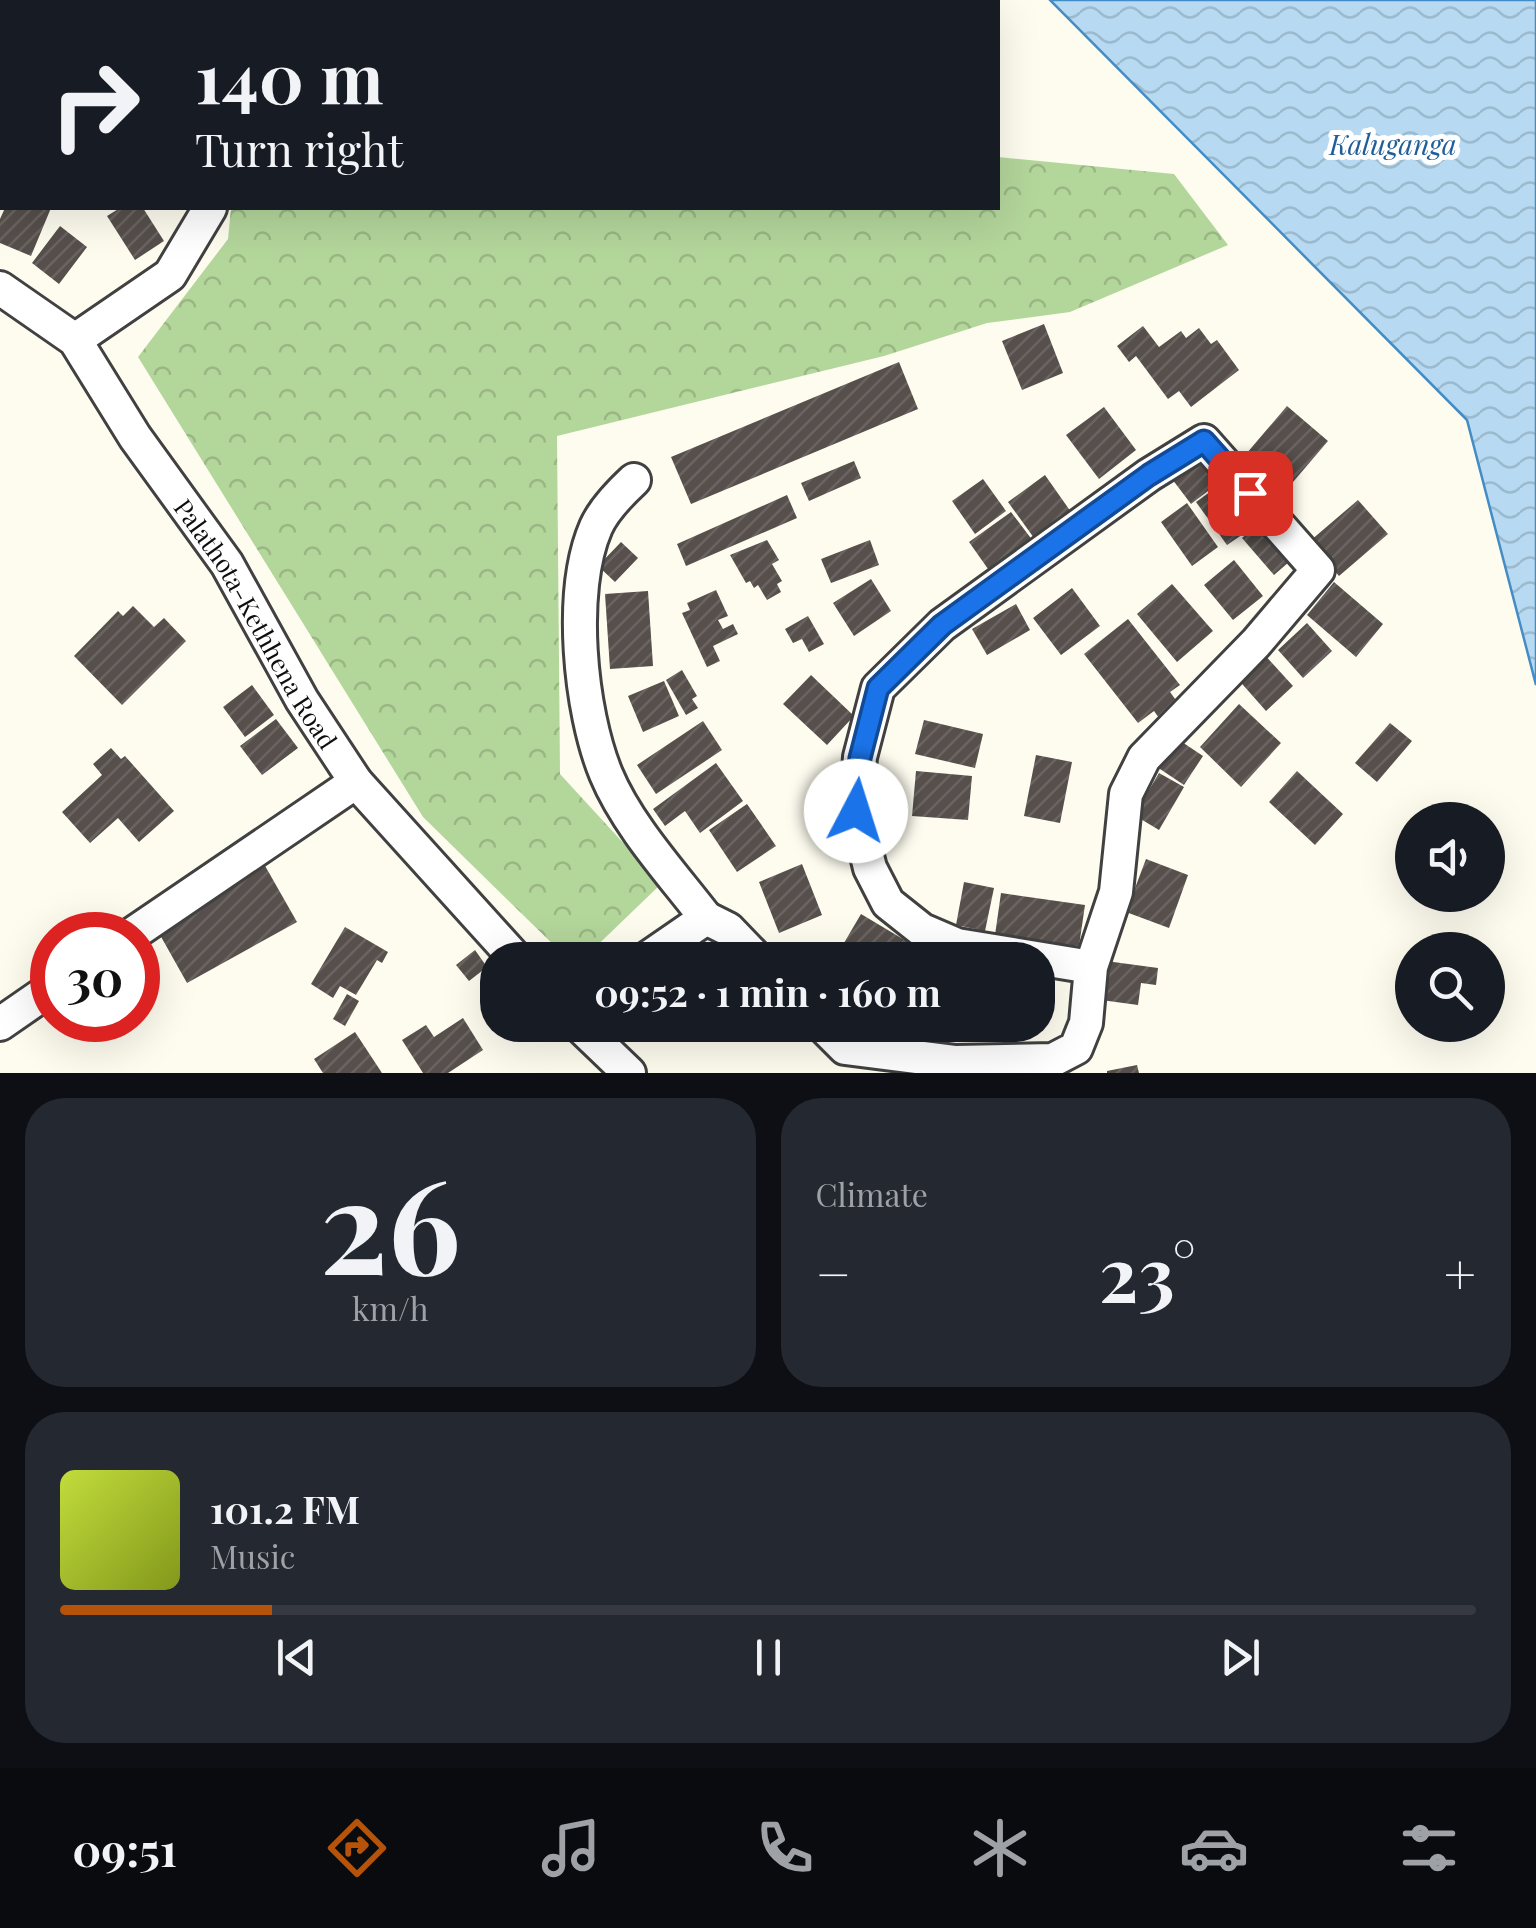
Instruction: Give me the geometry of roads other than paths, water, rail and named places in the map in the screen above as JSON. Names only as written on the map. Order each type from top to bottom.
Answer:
[{"type":"street","points":[[75,340],[170,275],[209,210]]},
{"type":"street","name":"Palathota-Kethhena Road","points":[[0,288],[75,340],[136,437],[226,564],[302,700],[356,782],[501,942]]},
{"type":"street","points":[[839,1042],[845,1048],[956,1062],[1053,1060],[1076,1048],[1086,1023],[1091,967],[1116,892],[1126,794],[1144,758],[1256,643],[1318,570],[1204,441],[1149,475],[942,625],[878,688],[860,758],[856,811],[870,868],[888,903],[922,930],[957,945],[1091,967]]},
{"type":"street","points":[[634,480],[596,526],[586,566],[580,625],[586,703],[606,776],[645,839],[706,918],[728,929],[741,942]]},
{"type":"street","points":[[160,915],[356,782]]},
{"type":"street","points":[[671,942],[706,918]]},
{"type":"street","points":[[0,1024],[30,1003]]},
{"type":"street","points":[[596,1042],[628,1073]]},
{"type":"water","name":"Kaluganga","points":[[1050,0],[1536,0],[1536,685],[1467,420]]}]
